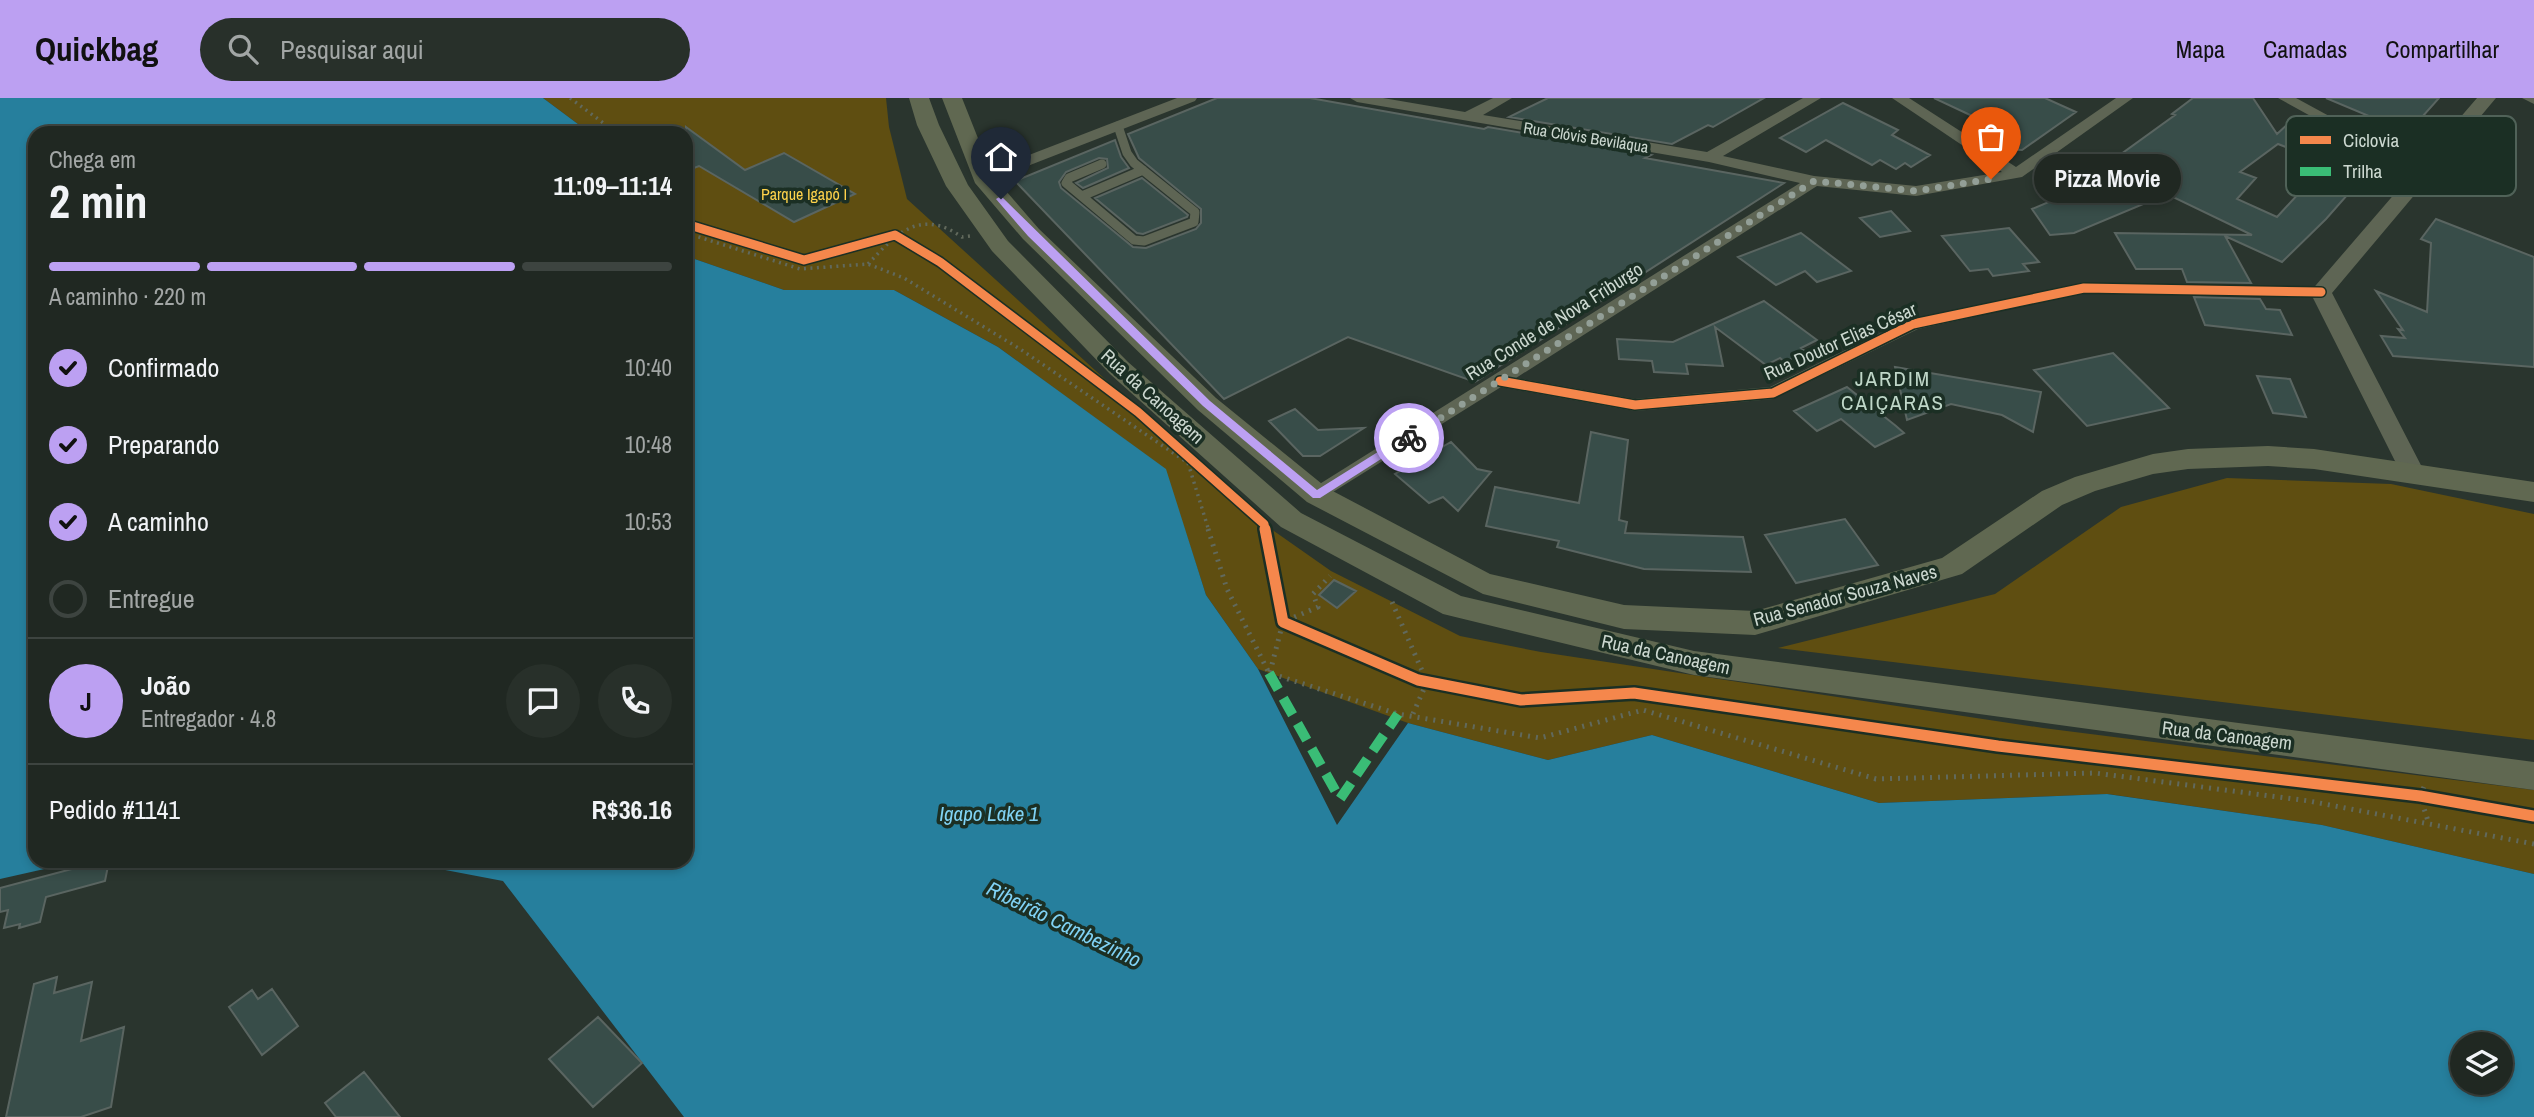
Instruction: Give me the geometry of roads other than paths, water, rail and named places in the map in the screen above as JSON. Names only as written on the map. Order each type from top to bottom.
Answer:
[{"type":"main road","points":[[919,98],[928,125],[971,190]]},
{"type":"main road","name":"Rua Senador Souza Naves","points":[[952,98],[971,190],[1031,234],[1207,404],[1317,495],[1483,583],[1624,617],[1755,623],[1952,566],[2052,498],[2085,484],[2153,464],[2188,459],[2268,456],[2413,473],[2534,492]]},
{"type":"main road","name":"Rua da Canoagem","points":[[971,190],[1000,246],[1119,368],[1291,520],[1454,606],[1694,663],[2534,776]]},
{"type":"street","points":[[971,190],[1190,98]]},
{"type":"street","name":"Rua Clóvis Beviláqua","points":[[1357,98],[1709,157],[1814,181],[1916,191],[2016,174]]},
{"type":"street","points":[[1464,118],[1505,98]]},
{"type":"street","points":[[1709,157],[1814,98]]},
{"type":"street","points":[[1899,98],[2016,174],[2126,98]]},
{"type":"street","points":[[2285,98],[2319,116]]},
{"type":"street","points":[[2472,116],[2487,98]]},
{"type":"street","points":[[2529,98],[2534,100]]},
{"type":"street","name":"Rua Conde de Nova Friburgo","points":[[1317,495],[1814,181]]},
{"type":"street","points":[[2403,196],[2320,292],[2413,473]]},
{"type":"street","name":"Rua Doutor Elias César","points":[[1500,380],[1635,405],[1773,393],[1913,324],[2084,288],[2320,292]]},
{"type":"lane","points":[[1102,164],[1067,180],[1134,240],[1144,241],[1194,222],[1195,212],[1143,170],[1127,153],[1118,126]]},
{"type":"lane","points":[[1082,196],[1143,170]]},
{"type":"water","points":[[0,98],[543,98],[581,126],[28,126],[28,868],[49,868],[0,879]]},
{"type":"water","name":"Igapo Lake 1","points":[[693,258],[784,290],[894,290],[998,347],[1166,469],[1206,595],[1258,669],[1337,825],[1408,723],[1548,760],[1652,735],[1879,803],[2107,794],[2322,825],[2534,874],[2534,1117],[684,1117],[503,881],[435,868],[693,868]]},
{"type":"place","name":"Pizza Movie","points":[[1991,179]]},
{"type":"district","name":"JARDIM CAIÇARAS","points":[[1893,390]]},
{"type":"park label","name":"Parque Igapó I","points":[[804,194]]},
{"type":"water label","name":"Ribeirão Cambezinho","points":[[1064,924]]}]
